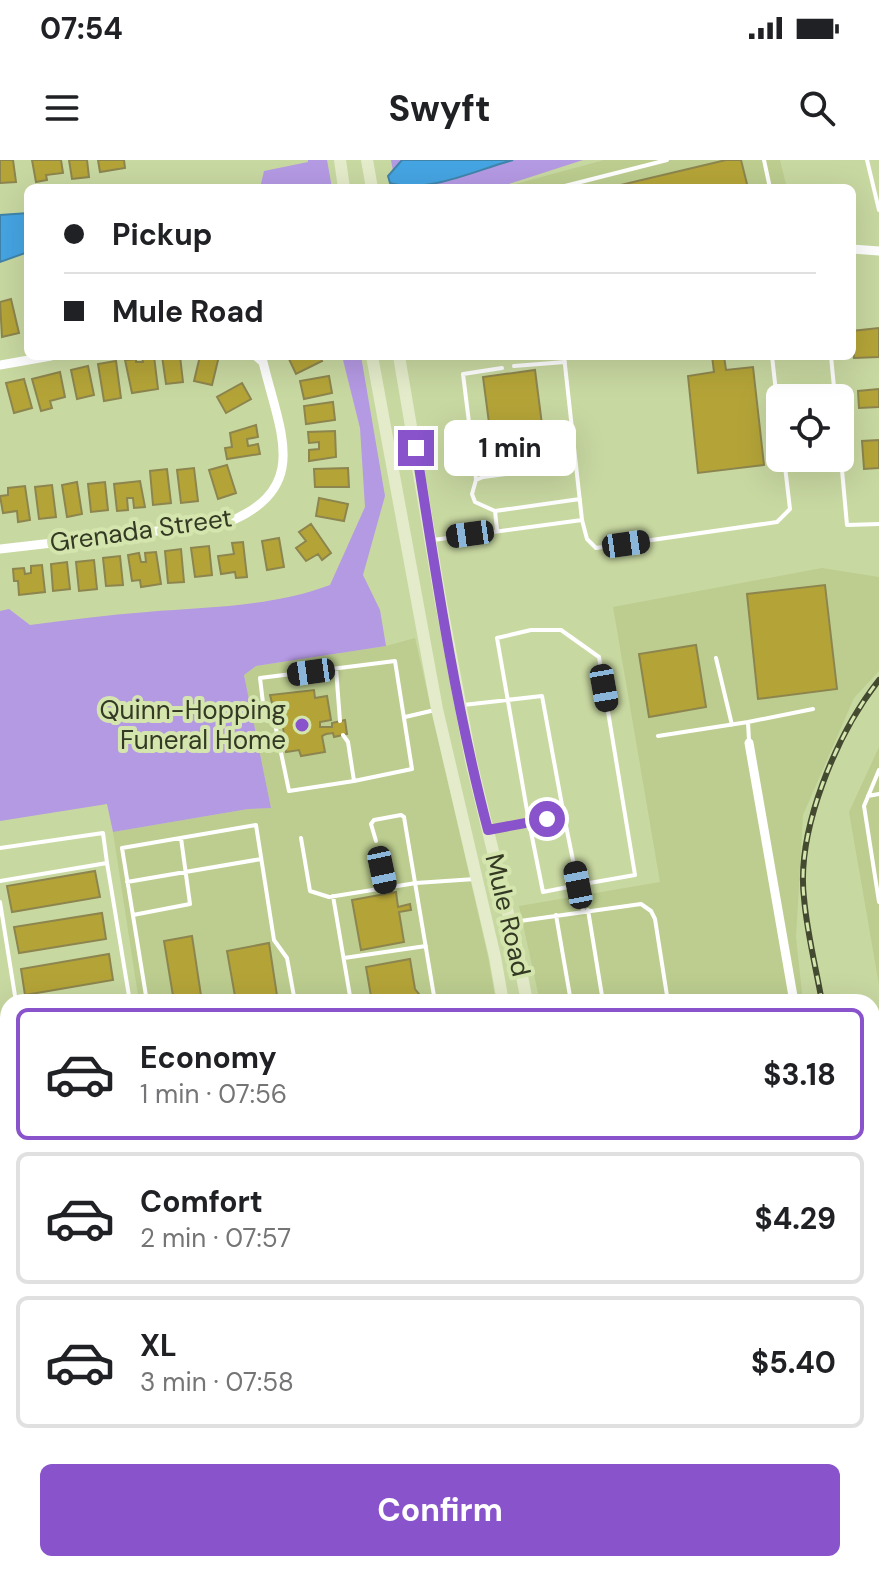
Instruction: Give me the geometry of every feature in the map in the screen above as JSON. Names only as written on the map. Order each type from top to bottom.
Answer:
[{"type":"main road","points":[[340,160],[343,184]]},
{"type":"main road","points":[[367,160],[371,184]]},
{"type":"main road","name":"Mule Road","points":[[373,360],[437,709],[489,927],[502,994]]},
{"type":"main road","name":"Mule Road","points":[[400,360],[461,706],[524,994]]},
{"type":"main road","points":[[437,709],[461,706]]},
{"type":"main road","points":[[489,927],[510,922]]},
{"type":"street","points":[[856,249],[879,251]]},
{"type":"street","points":[[0,365],[28,360]]},
{"type":"street","name":"Grenada Street","points":[[0,549],[226,523],[246,515],[269,498],[278,486],[285,452],[261,360]]},
{"type":"street","points":[[749,743],[793,994]]},
{"type":"lane","points":[[573,184],[667,160]]},
{"type":"lane","points":[[764,160],[769,184]]},
{"type":"lane","points":[[867,160],[879,210]]},
{"type":"lane","points":[[514,366],[557,360]]},
{"type":"lane","points":[[564,360],[582,520],[587,539],[596,548],[777,522],[790,509],[786,472]]},
{"type":"lane","points":[[772,360],[775,384]]},
{"type":"lane","points":[[831,360],[834,384]]},
{"type":"lane","points":[[502,368],[463,374],[476,480],[472,494],[475,502],[495,511],[580,499]]},
{"type":"lane","points":[[476,480],[576,465]]},
{"type":"lane","points":[[842,472],[847,525],[879,524]]},
{"type":"lane","points":[[495,511],[497,530]]},
{"type":"lane","points":[[430,540],[582,520]]},
{"type":"lane","points":[[531,630],[561,630],[599,657],[635,875],[543,892],[509,699],[497,638],[531,630]]},
{"type":"lane","points":[[716,658],[732,725]]},
{"type":"lane","points":[[395,661],[405,717],[412,769],[289,791],[274,719],[263,703],[260,678],[395,661]]},
{"type":"lane","points":[[336,669],[340,721]]},
{"type":"lane","points":[[461,706],[542,696],[601,994]]},
{"type":"lane","points":[[405,717],[437,709]]},
{"type":"lane","points":[[658,736],[813,709]]},
{"type":"lane","points":[[748,722],[749,743]]},
{"type":"lane","points":[[343,735],[348,742],[354,781]]},
{"type":"lane","points":[[879,770],[864,806],[879,902]]},
{"type":"lane","points":[[868,796],[879,794]]},
{"type":"lane","points":[[488,830],[564,816]]},
{"type":"lane","points":[[376,841],[371,824],[374,820],[404,817],[434,994]]},
{"type":"lane","points":[[146,994],[122,848],[256,825],[274,940],[287,958],[294,994]]},
{"type":"lane","points":[[0,848],[103,833],[129,994]]},
{"type":"lane","points":[[133,915],[190,904],[181,838]]},
{"type":"lane","points":[[301,838],[310,891],[317,895],[333,896],[416,883],[478,879]]},
{"type":"lane","points":[[378,852],[386,888]]},
{"type":"lane","points":[[127,882],[261,859]]},
{"type":"lane","points":[[0,881],[107,863]]},
{"type":"lane","points":[[333,896],[350,994]]},
{"type":"lane","points":[[0,902],[15,994]]},
{"type":"lane","points":[[510,922],[641,904],[651,911],[667,994]]},
{"type":"lane","points":[[556,915],[570,994]]},
{"type":"lane","points":[[344,958],[426,946]]},
{"type":"shaded area","points":[[327,160],[331,184],[261,184],[264,171]]},
{"type":"shaded area","points":[[391,160],[583,160],[508,184],[395,184]]},
{"type":"shaded area","points":[[604,160],[780,160],[786,184],[516,184]]},
{"type":"shaded area","points":[[343,360],[362,360],[385,496],[363,575],[380,610],[386,646],[256,666],[244,675],[271,808],[248,809],[113,832],[107,804],[0,821],[0,611],[9,609],[30,625],[263,602],[330,585],[365,507],[360,428]]},
{"type":"shaded area","points":[[822,568],[879,577],[879,671],[854,698],[803,815],[796,937],[802,994],[538,994],[519,906],[660,882],[613,607]]},
{"type":"shaded area","points":[[415,638],[495,994],[138,994],[113,832],[248,809],[271,808],[244,675],[256,666],[386,646]]},
{"type":"shaded area","points":[[879,747],[879,985],[849,812]]},
{"type":"water","points":[[402,160],[513,160],[428,184],[395,184],[390,183],[388,176]]},
{"type":"water","points":[[24,213],[24,253],[0,262],[0,215]]},
{"type":"building","points":[[0,160],[13,160],[16,182],[0,183]]},
{"type":"building","points":[[32,160],[61,160],[63,173],[46,175],[47,180],[36,182]]},
{"type":"building","points":[[69,160],[87,160],[89,177],[72,179]]},
{"type":"building","points":[[98,160],[124,160],[125,168],[100,172]]},
{"type":"building","points":[[726,160],[741,160],[747,184],[625,184]]},
{"type":"building","points":[[11,299],[19,333],[2,337],[0,302]]},
{"type":"building","points":[[879,328],[879,357],[856,358],[856,331]]},
{"type":"building","points":[[125,360],[154,360],[158,389],[132,393]]},
{"type":"building","points":[[163,360],[180,360],[183,382],[166,384]]},
{"type":"building","points":[[199,360],[218,360],[212,385],[194,381]]},
{"type":"building","points":[[289,360],[322,361],[296,374]]},
{"type":"building","points":[[712,360],[725,360],[726,370],[753,367],[764,465],[698,473],[688,376],[714,372]]},
{"type":"building","points":[[116,361],[121,398],[104,401],[98,364]]},
{"type":"building","points":[[88,366],[94,395],[77,399],[71,370]]},
{"type":"building","points":[[535,370],[545,448],[504,454],[495,451],[483,377]]},
{"type":"building","points":[[60,372],[65,397],[50,401],[52,408],[41,411],[32,379]]},
{"type":"building","points":[[329,376],[332,393],[304,399],[300,381]]},
{"type":"building","points":[[24,379],[32,408],[14,413],[6,383]]},
{"type":"building","points":[[242,383],[251,399],[226,413],[217,397]]},
{"type":"building","points":[[879,389],[879,407],[859,408],[858,391]]},
{"type":"building","points":[[333,402],[335,420],[306,424],[304,406]]},
{"type":"building","points":[[256,425],[258,437],[247,439],[248,446],[258,444],[260,454],[227,459],[225,448],[232,447],[230,433]]},
{"type":"building","points":[[335,431],[336,457],[309,461],[309,450],[319,449],[319,442],[309,443],[308,432]]},
{"type":"building","points":[[879,440],[879,468],[864,469],[862,441]]},
{"type":"building","points":[[227,465],[236,493],[218,499],[209,470]]},
{"type":"building","points":[[194,468],[198,501],[181,503],[177,470]]},
{"type":"building","points":[[348,468],[349,487],[315,487],[314,469]]},
{"type":"building","points":[[167,469],[171,503],[153,505],[150,471]]},
{"type":"building","points":[[140,481],[145,507],[134,508],[133,498],[127,498],[128,510],[117,511],[114,484]]},
{"type":"building","points":[[77,482],[82,514],[67,517],[62,485]]},
{"type":"building","points":[[105,482],[108,510],[91,512],[88,484]]},
{"type":"building","points":[[52,485],[56,517],[39,519],[35,487]]},
{"type":"building","points":[[25,486],[30,520],[18,522],[17,511],[3,513],[0,496],[8,495],[8,488]]},
{"type":"building","points":[[319,498],[348,504],[344,521],[316,516]]},
{"type":"building","points":[[311,524],[331,553],[322,560],[318,554],[306,561],[296,548],[306,541],[299,532]]},
{"type":"building","points":[[279,538],[284,567],[267,570],[262,541]]},
{"type":"building","points":[[243,542],[247,577],[236,578],[235,572],[221,574],[218,556],[234,554],[232,543]]},
{"type":"building","points":[[209,546],[212,575],[195,577],[191,548]]},
{"type":"building","points":[[181,549],[184,582],[168,583],[165,551]]},
{"type":"building","points":[[156,552],[161,584],[141,587],[140,580],[132,581],[128,555],[139,553],[141,562],[146,562],[145,553]]},
{"type":"building","points":[[120,556],[123,585],[106,586],[103,558]]},
{"type":"building","points":[[94,560],[97,589],[79,591],[76,562]]},
{"type":"building","points":[[67,562],[70,589],[53,591],[51,564]]},
{"type":"building","points":[[42,565],[45,592],[19,595],[13,569],[24,568],[25,574],[31,573],[31,566]]},
{"type":"building","points":[[825,585],[837,689],[758,699],[747,594]]},
{"type":"building","points":[[696,645],[706,707],[649,717],[639,654]]},
{"type":"building","name":"Quinn-Hopping Funeral Home","points":[[314,690],[315,698],[327,696],[331,720],[320,722],[320,727],[332,727],[332,723],[345,720],[347,734],[322,736],[325,752],[301,756],[299,750],[286,752],[280,702],[272,703],[270,695]]},
{"type":"building","points":[[95,871],[100,897],[12,912],[7,886]]},
{"type":"building","points":[[396,892],[398,907],[410,904],[411,910],[399,912],[404,942],[361,950],[352,900]]},
{"type":"building","points":[[102,913],[106,939],[19,953],[14,927]]},
{"type":"building","points":[[192,936],[201,994],[173,994],[164,941]]},
{"type":"building","points":[[269,943],[277,994],[235,994],[227,951]]},
{"type":"building","points":[[109,954],[113,980],[25,994],[21,969]]},
{"type":"building","points":[[410,959],[415,989],[419,994],[371,994],[366,967]]},
{"type":"railway","points":[[820,994],[804,898],[806,843],[813,813],[835,754],[848,727],[879,680]]},
{"type":"place","name":"Quinn-Hopping Funeral Home","points":[[302,725]]},
{"type":"route","points":[[416,448],[447,636],[488,830],[547,819]]}]
